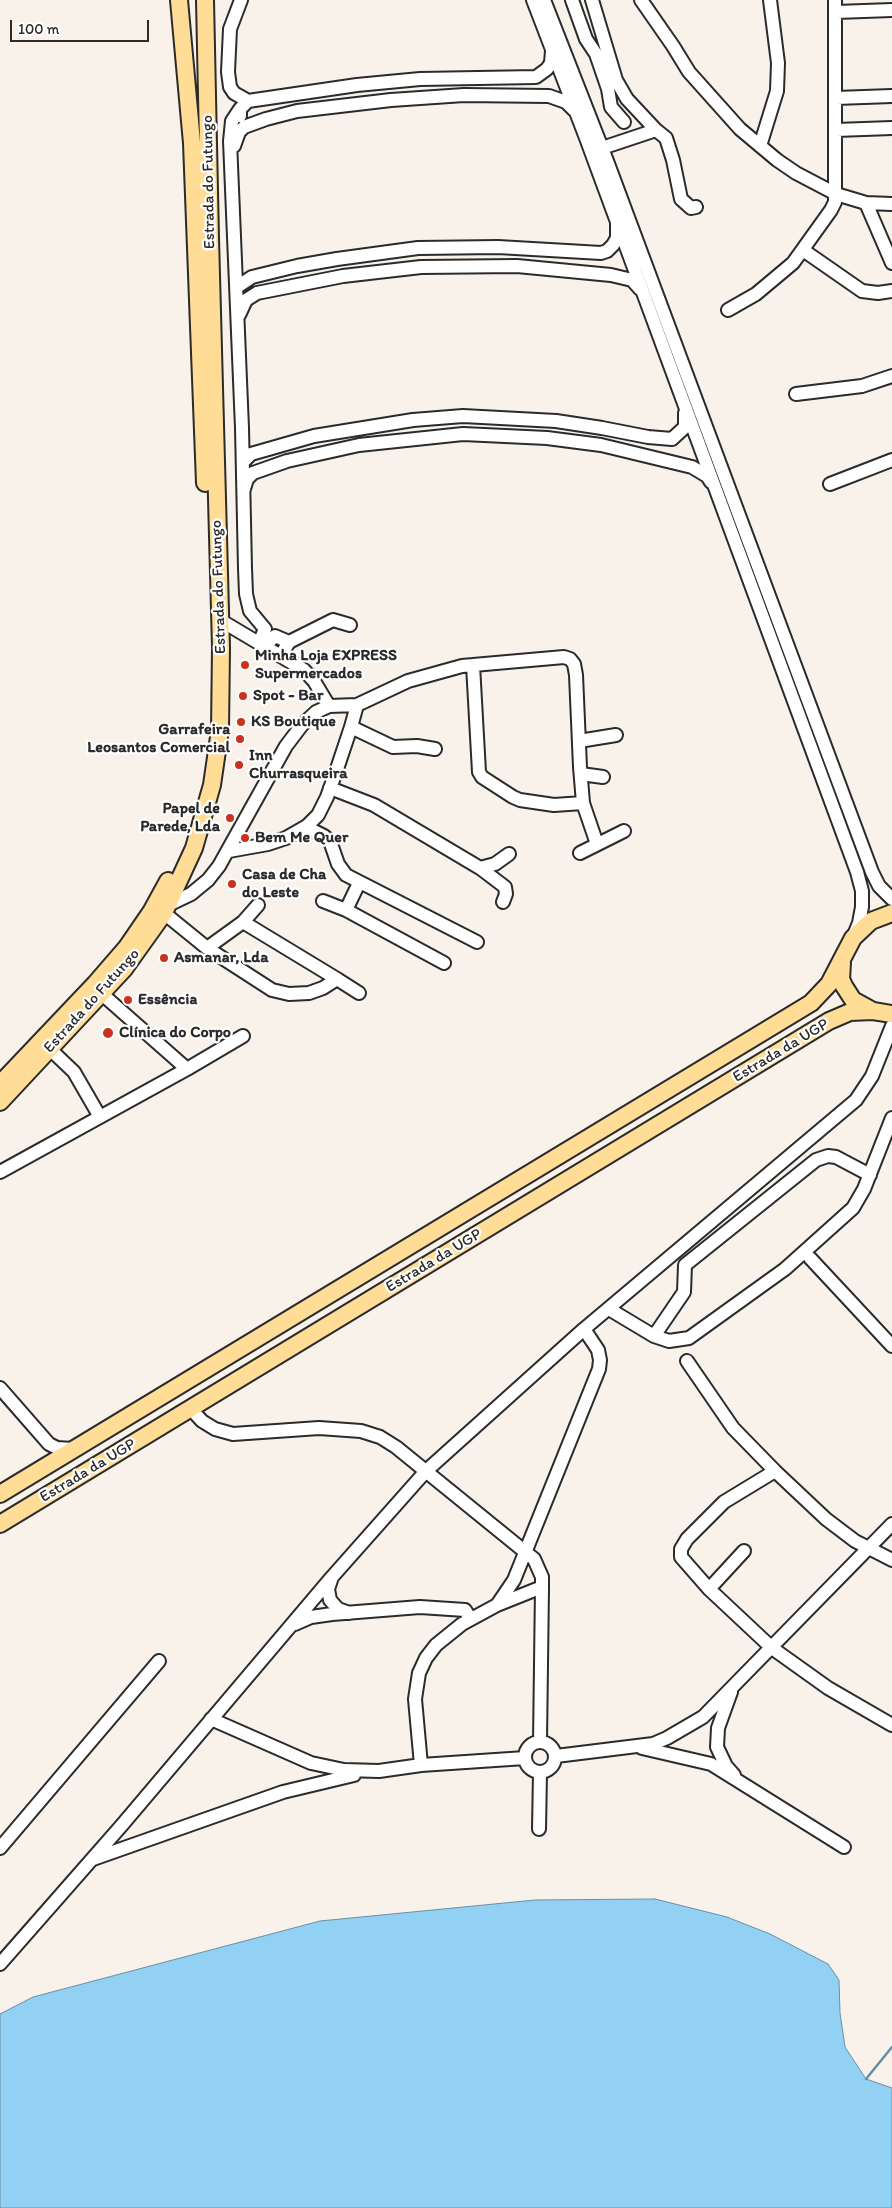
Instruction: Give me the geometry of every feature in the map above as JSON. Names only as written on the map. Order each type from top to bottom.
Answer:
[{"type":"main road","points":[[170,0],[181,34]]},
{"type":"main road","name":"Estrada do Futungo","points":[[0,1084],[96,984],[139,933],[177,861],[198,801],[204,773],[211,709],[211,684],[192,142],[179,0]]},
{"type":"main road","name":"Estrada do Futungo","points":[[0,1102],[124,969],[166,909],[194,848],[212,785],[221,721],[205,0]]},
{"type":"main road","points":[[206,33],[216,0]]},
{"type":"main road","name":"Estrada da UGP","points":[[0,1494],[811,1003],[829,984],[853,938],[871,921],[892,912]]},
{"type":"main road","name":"Estrada da UGP","points":[[842,958],[840,969],[844,986],[853,1000],[873,1011]]},
{"type":"main road","name":"Estrada da UGP","points":[[0,1524],[829,1021],[850,1012],[873,1011],[892,1014]]},
{"type":"street","points":[[241,0],[230,29],[228,72],[230,88],[244,105]]},
{"type":"street","points":[[533,0],[578,116],[857,872],[862,890],[862,907],[859,923],[853,938]]},
{"type":"street","points":[[544,0],[602,148],[872,872],[879,886],[892,899]]},
{"type":"street","points":[[572,0],[586,39],[615,89],[666,138],[673,160],[681,199],[691,208],[696,207]]},
{"type":"street","points":[[592,0],[616,80],[611,107],[624,122]]},
{"type":"street","points":[[641,0],[674,46],[689,72],[740,129],[760,146],[796,173],[836,194],[866,203],[892,204]]},
{"type":"street","points":[[760,146],[777,91],[778,62],[770,0]]},
{"type":"street","points":[[728,310],[756,294],[780,276],[804,250],[831,210],[836,194],[836,6],[892,10]]},
{"type":"street","points":[[262,645],[264,629],[250,611],[246,594],[231,127],[234,116],[244,105],[372,83],[406,80],[536,77],[547,69],[551,63],[552,51]]},
{"type":"street","points":[[406,80],[400,83],[398,88],[401,97],[407,98]]},
{"type":"street","points":[[372,83],[378,85],[382,93],[375,102]]},
{"type":"street","points":[[232,154],[239,132],[244,127],[253,124],[297,111],[407,98],[549,96],[566,102],[578,116]]},
{"type":"street","points":[[836,98],[892,96]]},
{"type":"street","points":[[244,105],[241,119],[253,124]]},
{"type":"street","points":[[836,130],[892,128]]},
{"type":"street","points":[[602,148],[656,130]]},
{"type":"street","points":[[866,203],[892,263]]},
{"type":"street","points":[[237,287],[252,277],[259,275],[337,259],[404,250],[498,248],[600,253],[607,251],[617,238],[617,222]]},
{"type":"street","points":[[438,248],[432,250],[429,256],[430,262],[438,266]]},
{"type":"street","points":[[404,250],[410,252],[413,257],[412,263],[405,268]]},
{"type":"street","points":[[804,250],[862,291],[878,293],[892,290]]},
{"type":"street","points":[[236,258],[251,273],[259,275]]},
{"type":"street","points":[[238,317],[246,300],[257,293],[342,276],[438,266],[517,266],[611,275],[632,280],[646,300]]},
{"type":"street","points":[[237,287],[257,293]]},
{"type":"street","points":[[796,394],[862,386],[892,376]]},
{"type":"street","points":[[243,462],[251,454],[314,436],[364,426],[446,417],[479,416],[556,421],[648,437],[672,439],[685,426],[686,417],[682,399]]},
{"type":"street","points":[[478,434],[473,432],[470,426],[474,418],[479,416]]},
{"type":"street","points":[[446,417],[453,422],[454,428],[446,436]]},
{"type":"street","points":[[242,428],[251,443],[265,450]]},
{"type":"street","points":[[243,462],[257,468],[266,467],[359,445],[446,436],[478,434],[547,438],[628,451],[692,467],[707,476],[717,492]]},
{"type":"street","points":[[830,484],[892,460]]},
{"type":"street","points":[[243,491],[252,473],[266,467]]},
{"type":"street","points":[[220,620],[304,670],[314,681],[329,706]]},
{"type":"street","points":[[281,655],[289,642],[333,620],[350,625]]},
{"type":"street","points":[[262,645],[275,636],[289,642]]},
{"type":"street","points":[[337,979],[309,994],[288,994],[272,990],[208,948],[166,909],[191,894],[208,880],[229,851],[286,746],[302,724],[316,712],[329,706],[356,705],[408,681],[473,664],[564,657],[570,659],[574,664],[576,675],[583,803],[597,844]]},
{"type":"street","points":[[473,664],[479,772],[482,777],[513,798],[520,800],[554,805],[583,803]]},
{"type":"street","points":[[229,851],[268,844],[286,838],[306,827],[318,814],[330,788],[351,727],[356,705]]},
{"type":"street","points":[[351,727],[393,747],[417,746],[435,749]]},
{"type":"street","points":[[579,741],[616,735]]},
{"type":"street","points":[[580,774],[602,777]]},
{"type":"street","points":[[330,788],[374,805],[480,868],[505,887],[506,894],[503,902]]},
{"type":"street","points":[[306,827],[330,841],[338,864],[346,875],[477,942]]},
{"type":"street","points":[[580,854],[624,831]]},
{"type":"street","points":[[480,868],[495,864],[509,854]]},
{"type":"street","points":[[346,910],[359,883]]},
{"type":"street","points":[[324,901],[346,910],[444,963]]},
{"type":"street","points":[[208,948],[244,922],[258,905]]},
{"type":"street","points":[[244,922],[359,993]]},
{"type":"street","points":[[102,994],[188,1069]]},
{"type":"street","points":[[873,1011],[884,1023],[889,1039]]},
{"type":"street","points":[[0,1964],[332,1577],[426,1471],[584,1329],[856,1100],[872,1076],[889,1039],[892,1026]]},
{"type":"street","points":[[0,1172],[188,1069],[243,1036]]},
{"type":"street","points":[[50,1049],[74,1072],[100,1117]]},
{"type":"street","points":[[608,1309],[654,1336],[669,1341],[689,1338],[786,1269],[853,1208],[870,1175],[892,1118]]},
{"type":"street","points":[[654,1336],[684,1292],[685,1265],[816,1160],[828,1156],[836,1157],[870,1175]]},
{"type":"street","points":[[810,1258],[892,1346]]},
{"type":"street","points":[[497,1604],[514,1580],[599,1370],[598,1350],[584,1329]]},
{"type":"street","points":[[688,1361],[733,1428],[775,1471],[826,1519],[855,1541],[892,1560]]},
{"type":"street","points":[[0,1388],[42,1437],[57,1448],[73,1450]]},
{"type":"street","points":[[191,1409],[202,1421],[215,1429],[233,1434],[319,1428],[361,1431],[380,1437],[426,1471],[534,1559],[542,1586],[540,1742]]},
{"type":"street","points":[[41,1469],[47,1463],[49,1454],[42,1437]]},
{"type":"street","points":[[775,1471],[724,1502],[686,1539],[680,1549],[681,1558],[709,1589],[772,1648],[828,1688],[892,1725]]},
{"type":"street","points":[[556,1756],[638,1747],[667,1738],[704,1717],[892,1524]]},
{"type":"street","points":[[709,1589],[744,1552]]},
{"type":"street","points":[[332,1577],[328,1589],[330,1600],[338,1609],[350,1613]]},
{"type":"street","points":[[421,1765],[415,1699],[419,1673],[426,1658],[436,1645],[470,1618],[497,1604],[542,1586]]},
{"type":"street","points":[[289,1627],[300,1620],[312,1617],[420,1607],[465,1610],[470,1618]]},
{"type":"street","points":[[0,1848],[159,1661]]},
{"type":"street","points":[[732,1687],[718,1728],[718,1747],[726,1766],[741,1782]]},
{"type":"street","points":[[211,1719],[311,1763],[344,1770],[379,1771]]},
{"type":"street","points":[[540,1742],[549,1744],[556,1756],[550,1770],[540,1773],[532,1770],[525,1758],[527,1749],[531,1745],[540,1742]]},
{"type":"street","points":[[638,1747],[710,1764],[844,1847]]},
{"type":"street","points":[[91,1860],[283,1792],[338,1778],[421,1765],[525,1758]]},
{"type":"street","points":[[539,1829],[540,1773]]},
{"type":"water","points":[[655,1899],[727,1917],[770,1934],[828,1964],[839,1980],[840,2013],[845,2047],[866,2079],[892,2088],[892,2208],[0,2208],[0,2014],[33,1997],[320,1921],[535,1900]]},
{"type":"waterway","points":[[866,2079],[892,2047]]},
{"type":"place","name":"Minha Loja EXPRESS Supermercados","points":[[245,665]]},
{"type":"place","name":"Spot - Bar","points":[[243,696]]},
{"type":"place","name":"KS Boutique","points":[[241,722]]},
{"type":"place","name":"Garrafeira Leosantos Comercial","points":[[240,739]]},
{"type":"place","name":"Inn Churrasqueira","points":[[239,765]]},
{"type":"place","name":"Papel de Parede, Lda","points":[[230,818]]},
{"type":"place","name":"Bem Me Quer","points":[[245,838]]},
{"type":"place","name":"Casa de Cha do Leste","points":[[232,884]]},
{"type":"place","name":"Asmanar, Lda","points":[[164,958]]},
{"type":"place","name":"Essência","points":[[128,1000]]},
{"type":"place","name":"Clínica do Corpo","points":[[108,1033]]}]
